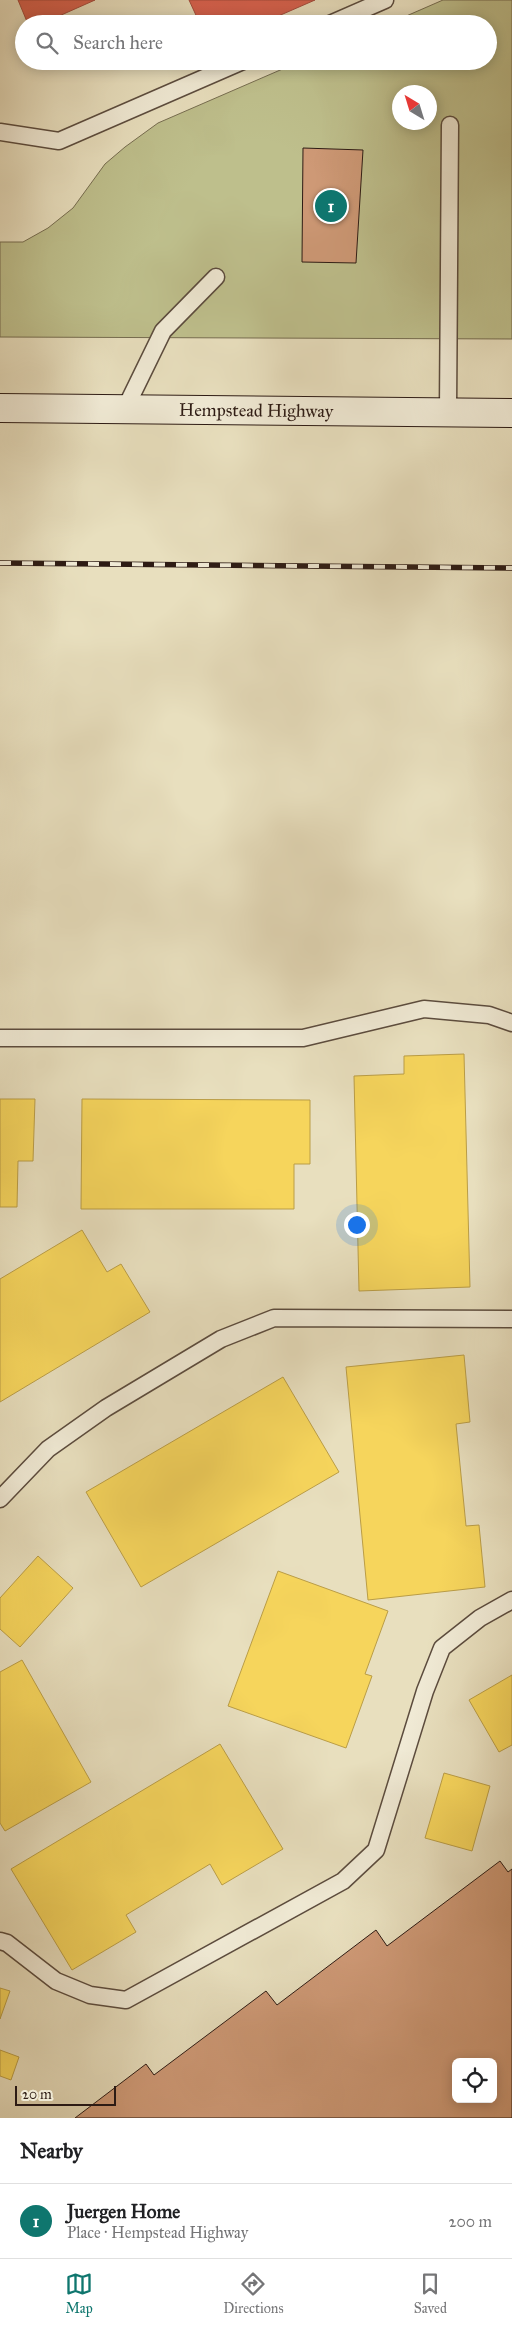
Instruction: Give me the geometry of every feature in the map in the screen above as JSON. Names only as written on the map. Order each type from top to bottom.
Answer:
[{"type":"street","name":"Hempstead Highway","points":[[0,408],[512,413]]},
{"type":"lane","points":[[351,15],[385,0]]},
{"type":"lane","points":[[0,132],[59,141],[223,70]]},
{"type":"lane","points":[[448,412],[450,125]]},
{"type":"lane","points":[[125,409],[163,331],[216,277]]},
{"type":"lane","points":[[0,1038],[303,1038],[424,1009],[489,1015],[512,1023]]},
{"type":"lane","points":[[0,1500],[48,1449],[106,1408],[221,1339],[274,1318],[512,1319]]},
{"type":"lane","points":[[0,1941],[7,1943],[56,1981],[90,1995],[126,2000],[343,1881],[376,1850],[425,1691],[442,1648],[480,1618],[512,1600]]},
{"type":"green space","points":[[443,0],[512,0],[512,339],[0,337],[0,242],[23,242],[48,228],[73,208],[105,164],[158,123],[280,70],[497,70],[497,15],[409,15]]},
{"type":"building: Homes","points":[[464,1054],[470,1287],[359,1291],[354,1076],[404,1074],[404,1056]]},
{"type":"building: Homes","points":[[0,1099],[35,1099],[33,1161],[18,1161],[17,1207],[0,1207]]},
{"type":"building: Homes","points":[[82,1099],[310,1100],[310,1164],[294,1164],[294,1209],[81,1209]]},
{"type":"building: Homes","points":[[82,1230],[107,1272],[121,1264],[150,1312],[0,1402],[0,1279]]},
{"type":"building: Homes","points":[[464,1355],[470,1422],[456,1424],[466,1526],[479,1525],[485,1587],[368,1600],[346,1367]]},
{"type":"building: Homes","points":[[283,1377],[339,1472],[141,1587],[86,1492]]},
{"type":"building: Homes","points":[[38,1556],[73,1588],[20,1647],[0,1629],[0,1598]]},
{"type":"building: Homes","points":[[278,1571],[388,1611],[365,1674],[372,1676],[346,1748],[228,1706]]},
{"type":"building: Homes","points":[[22,1660],[91,1782],[5,1831],[0,1823],[0,1672]]},
{"type":"building: Homes","points":[[512,1675],[512,1745],[499,1752],[469,1700]]},
{"type":"building: Homes","points":[[220,1744],[283,1849],[222,1885],[210,1864],[126,1915],[136,1932],[72,1970],[11,1869]]},
{"type":"building: Homes","points":[[444,1773],[490,1786],[472,1851],[425,1838]]},
{"type":"building: Homes","points":[[0,1988],[10,1991],[0,2019]]},
{"type":"building: Homes","points":[[0,2050],[19,2057],[11,2080],[0,2076]]},
{"type":"building: Shops","points":[[18,0],[95,0],[61,15],[24,15]]},
{"type":"building: Shops","points":[[189,0],[315,0],[281,15],[196,15]]},
{"type":"building: Other","points":[[303,148],[363,150],[356,263],[302,262]]},
{"type":"building: Other","points":[[500,1861],[508,1872],[512,1869],[512,2118],[75,2118],[146,2064],[154,2075],[266,1991],[277,2005],[376,1930],[387,1946]]},
{"type":"railway","points":[[0,563],[512,568]]},
{"type":"place","name":"Juergen Home","points":[[331,206]]}]
